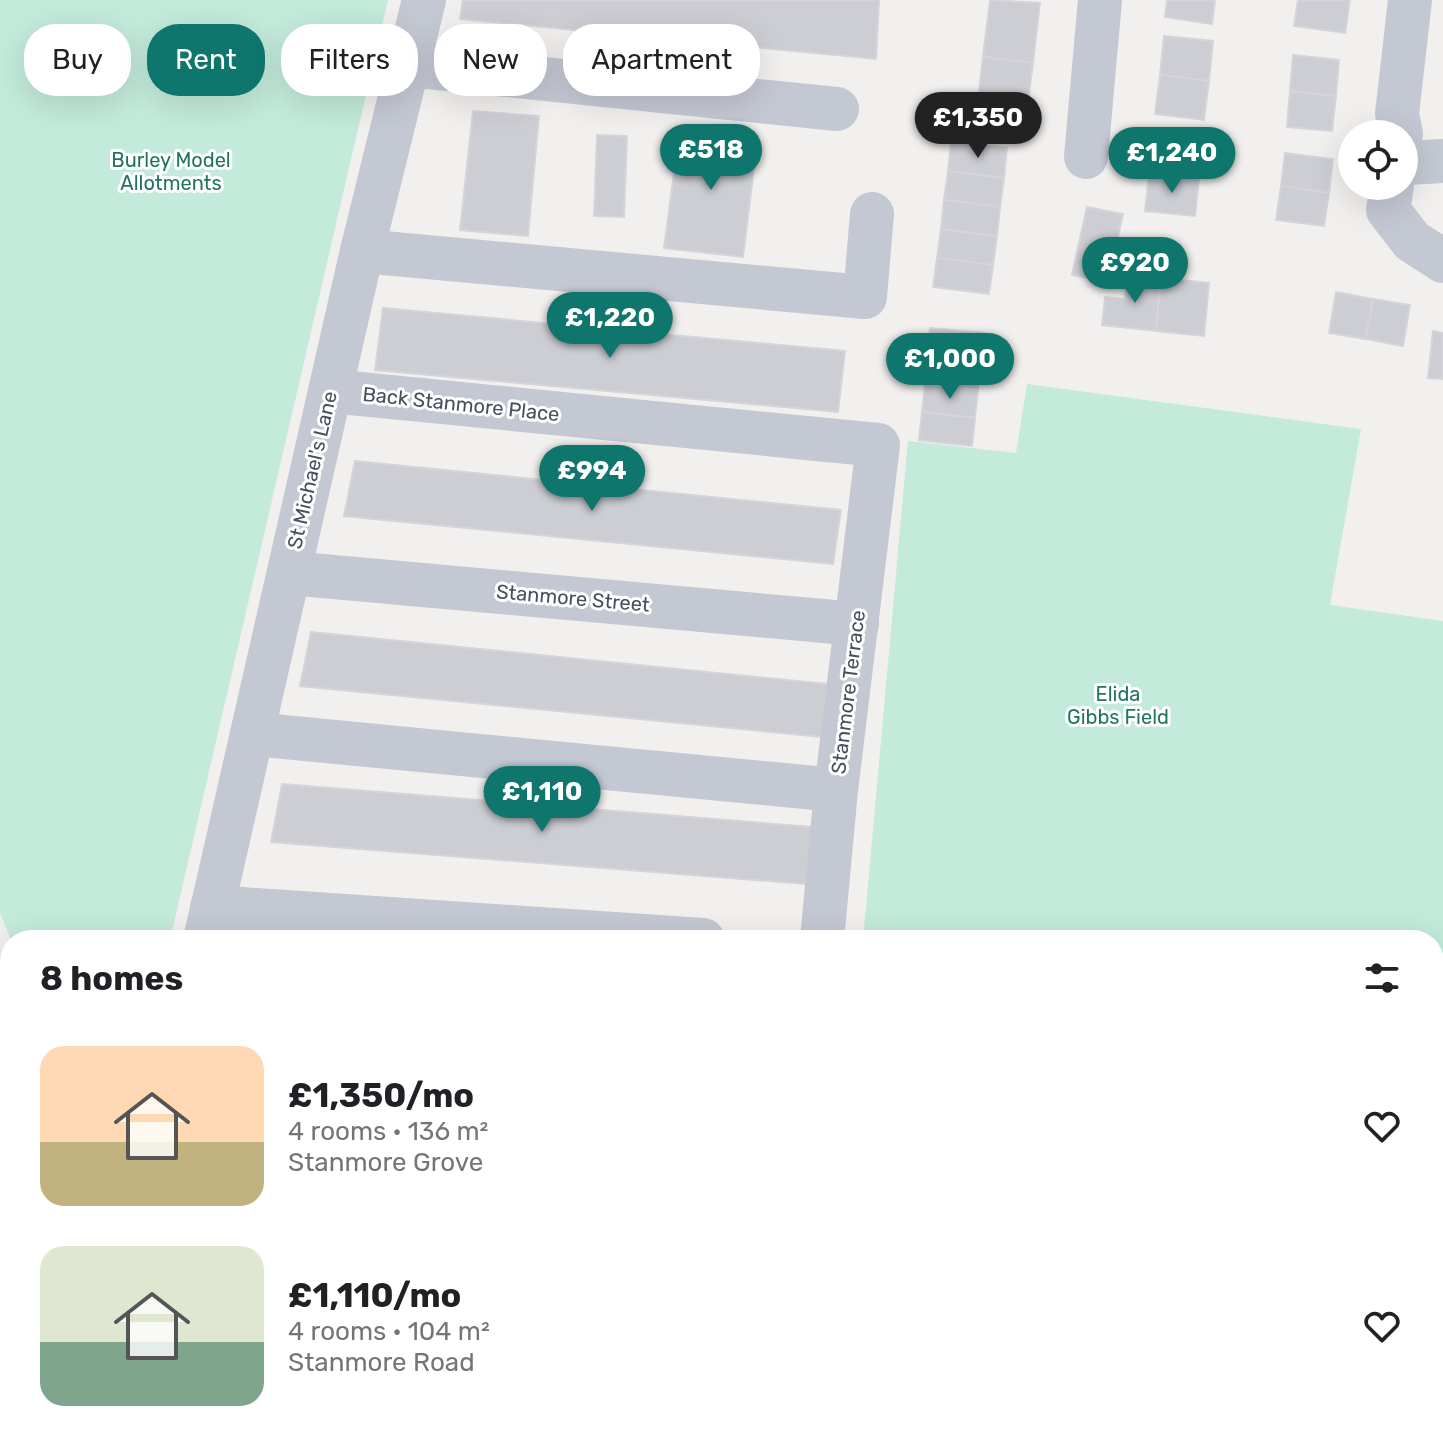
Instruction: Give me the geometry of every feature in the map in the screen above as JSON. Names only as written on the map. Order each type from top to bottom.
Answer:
[{"type":"street","name":"St Michael's Lane","points":[[418,24],[424,0]]},
{"type":"street","points":[[1086,157],[1086,129],[1100,0]]},
{"type":"street","points":[[1399,120],[1410,0]]},
{"type":"street","points":[[418,66],[837,109]]},
{"type":"street","name":"St Michael's Lane","points":[[208,923],[400,96]]},
{"type":"street","points":[[1392,200],[1388,210],[1412,241],[1443,261]]},
{"type":"street","points":[[362,251],[865,297],[872,214]]},
{"type":"street","name":"Back Stanmore Place","points":[[330,391],[885,468]]},
{"type":"street","name":"Stanmore Terrace","points":[[823,930],[836,790],[857,624],[885,468]]},
{"type":"street","name":"Stanmore Street","points":[[289,573],[857,624]]},
{"type":"street","points":[[252,734],[836,790]]},
{"type":"street","points":[[208,923],[412,930]]},
{"type":"green space","name":"Burley Model Allotments","points":[[0,0],[388,0],[382,24],[281,24],[281,96],[366,96],[172,930],[7,930],[0,913]]},
{"type":"green space","name":"Elida Gibbs Field","points":[[1027,384],[1361,429],[1330,605],[1443,621],[1443,930],[864,930],[908,441],[1016,453]]},
{"type":"building","points":[[463,0],[879,0],[876,59],[760,48],[760,24],[563,24],[563,29],[547,27],[547,24],[460,19]]},
{"type":"building","points":[[990,0],[1040,3],[1033,63],[983,57]]},
{"type":"building","points":[[1167,0],[1215,0],[1212,24],[1165,17]]},
{"type":"building","points":[[1298,0],[1350,0],[1345,33],[1294,26]]},
{"type":"building","points":[[1164,36],[1213,41],[1209,81],[1160,75]]},
{"type":"building","points":[[1293,55],[1339,60],[1336,96],[1290,91]]},
{"type":"building","points":[[983,57],[1033,63],[1025,123],[976,116]]},
{"type":"building","points":[[1160,75],[1209,81],[1204,120],[1155,114]]},
{"type":"building","points":[[1290,91],[1336,96],[1332,131],[1287,127]]},
{"type":"building","points":[[473,111],[539,116],[528,236],[460,230]]},
{"type":"building","points":[[680,128],[758,136],[743,257],[664,248]]},
{"type":"building","points":[[597,135],[627,136],[624,217],[594,216]]},
{"type":"building","points":[[1153,137],[1203,142],[1199,179],[1149,174]]},
{"type":"building","points":[[951,142],[1007,148],[1004,178],[948,171]]},
{"type":"building","points":[[1285,153],[1333,159],[1329,193],[1281,186]]},
{"type":"building","points":[[948,171],[1004,178],[1000,207],[944,200]]},
{"type":"building","points":[[1149,174],[1199,179],[1195,216],[1145,211]]},
{"type":"building","points":[[1281,186],[1329,193],[1324,226],[1276,220]]},
{"type":"building","points":[[944,200],[1000,207],[997,236],[941,229]]},
{"type":"building","points":[[1087,207],[1123,214],[1108,282],[1072,275]]},
{"type":"building","points":[[941,229],[997,236],[993,265],[937,258]]},
{"type":"building","points":[[937,258],[993,265],[989,294],[933,287]]},
{"type":"building","points":[[1128,274],[1161,278],[1156,331],[1102,325],[1105,297],[1125,299]]},
{"type":"building","points":[[1161,278],[1209,283],[1204,336],[1156,331]]},
{"type":"building","points":[[1336,292],[1373,299],[1366,339],[1329,333]]},
{"type":"building","points":[[1373,299],[1410,305],[1403,346],[1366,339]]},
{"type":"building","points":[[383,308],[845,351],[838,412],[375,370]]},
{"type":"building","points":[[930,328],[984,333],[981,362],[927,356]]},
{"type":"building","points":[[1433,331],[1443,333],[1443,379],[1428,378]]},
{"type":"building","points":[[927,356],[981,362],[978,390],[925,384]]},
{"type":"building","points":[[925,384],[978,390],[975,418],[922,412]]},
{"type":"building","points":[[922,412],[975,418],[972,446],[919,440]]},
{"type":"building","points":[[355,461],[841,510],[833,564],[344,516]]},
{"type":"building","points":[[311,632],[827,684],[822,737],[300,686]]},
{"type":"building","points":[[282,784],[812,827],[806,884],[271,842]]}]
